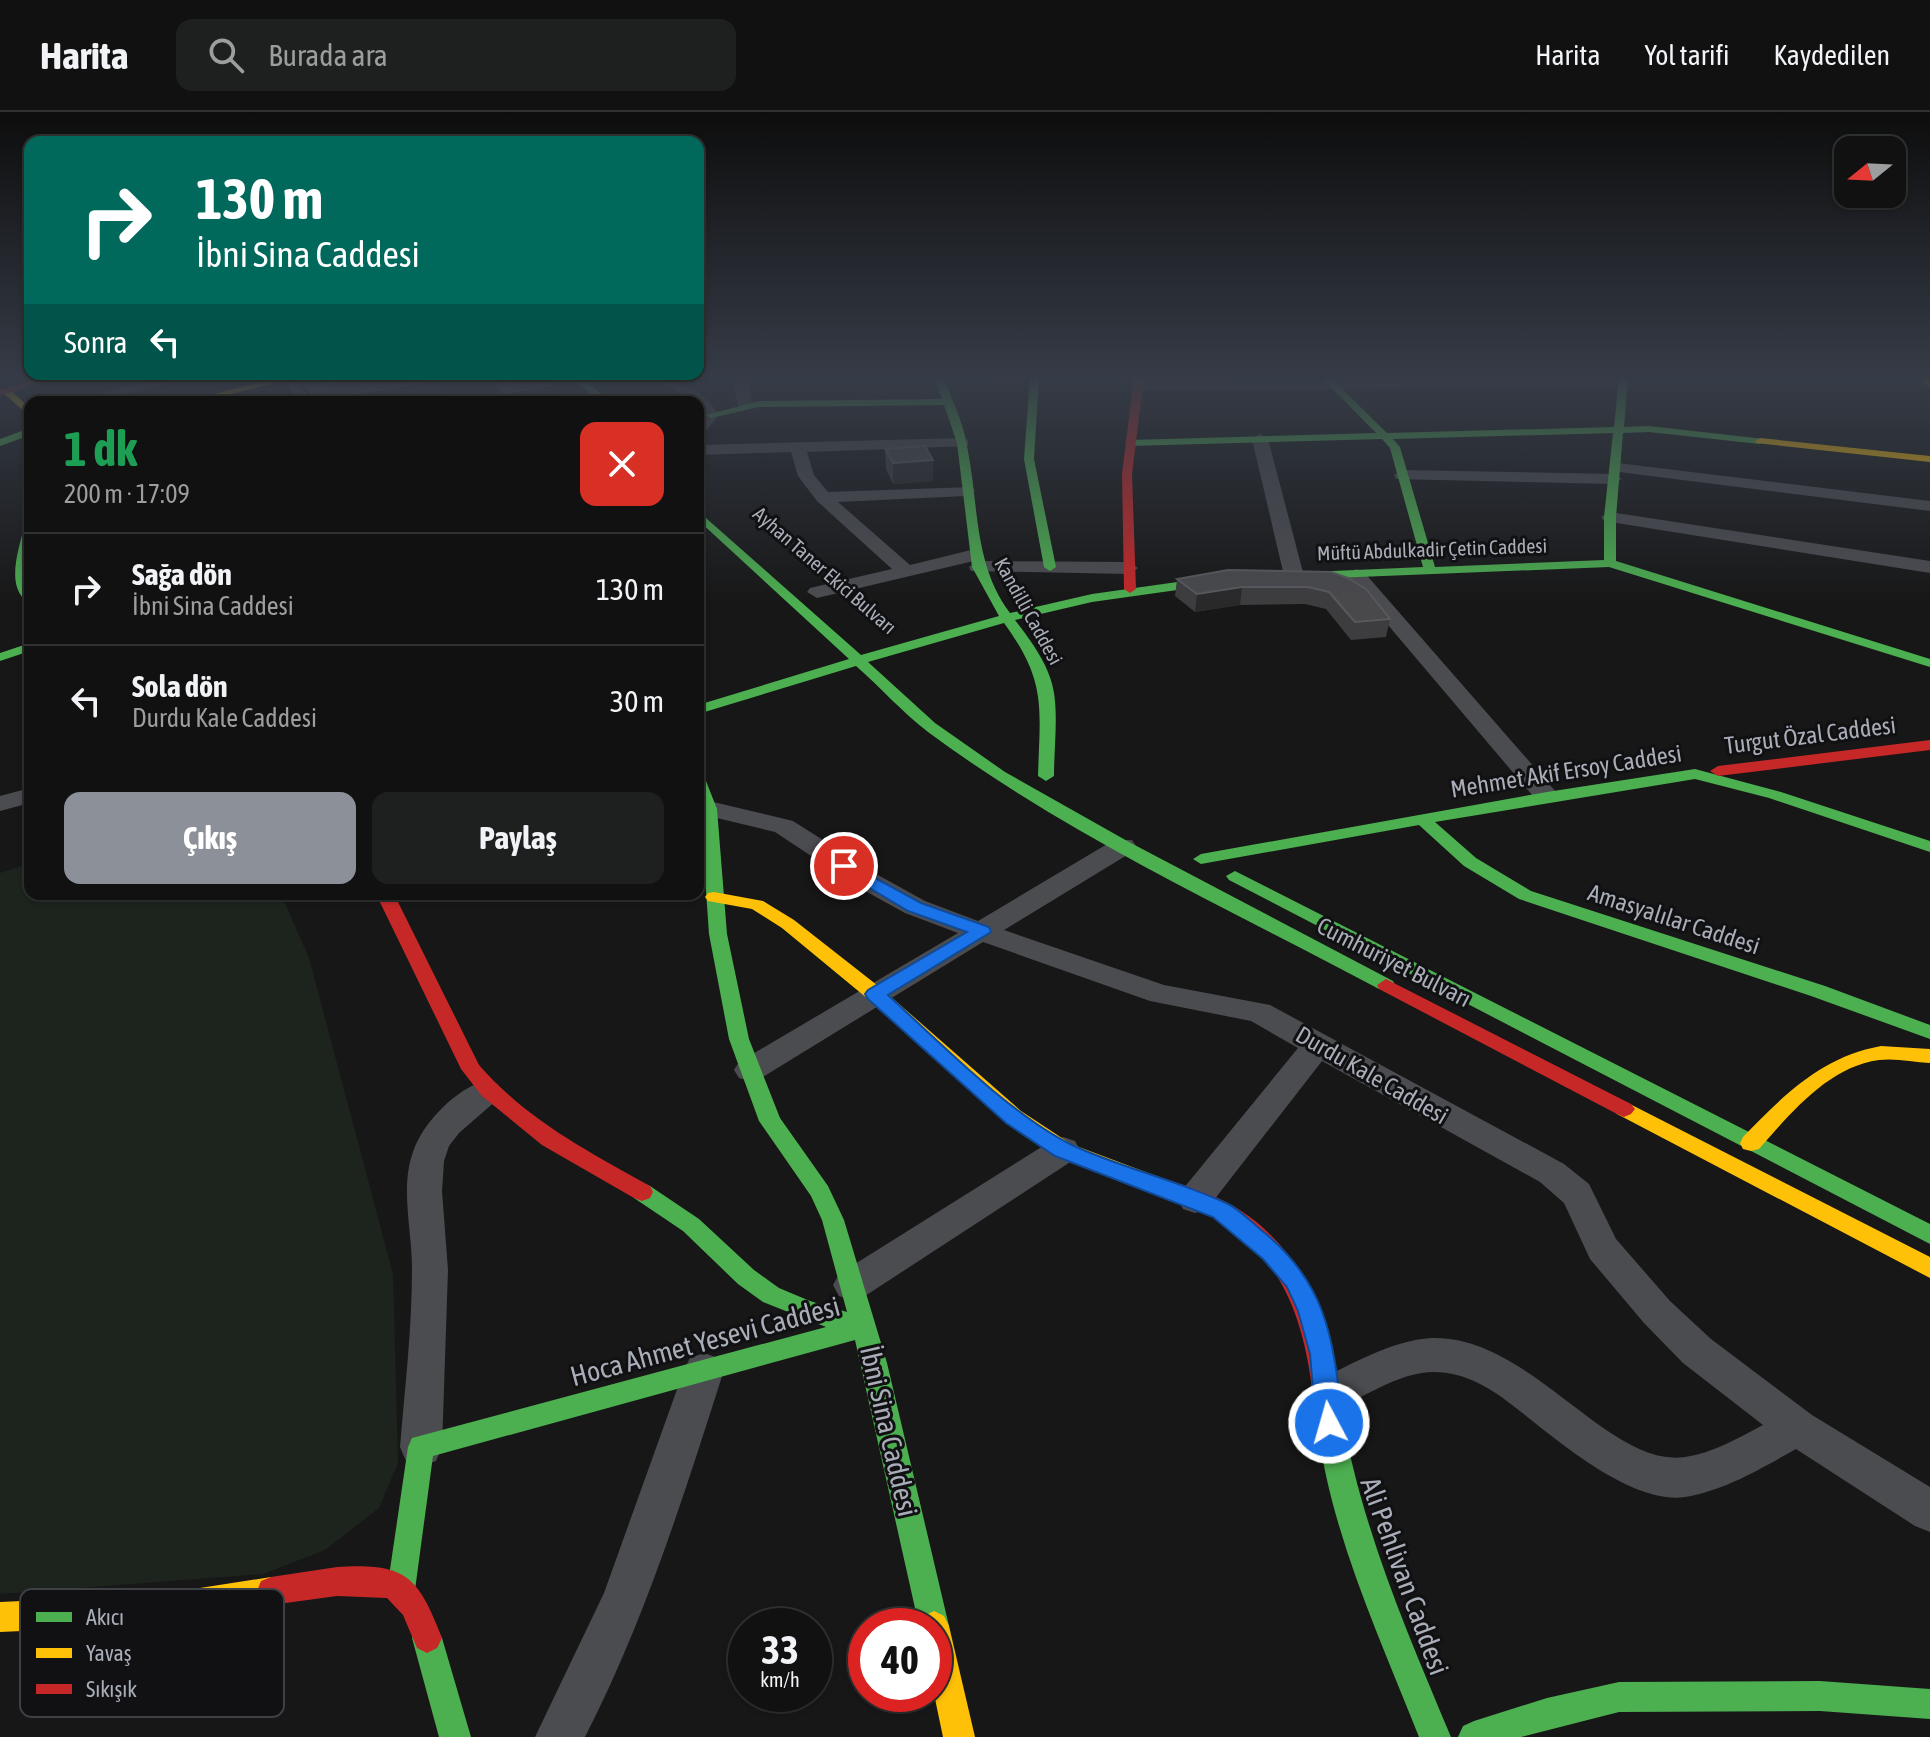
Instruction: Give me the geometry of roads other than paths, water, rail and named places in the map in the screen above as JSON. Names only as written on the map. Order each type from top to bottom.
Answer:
[{"type":"main road","name":"Kandilli Caddesi","points":[[963,453],[976,561],[986,587],[1029,650],[1047,693],[1052,779],[1023,761]]},
{"type":"main road","points":[[1029,453],[1050,567]]},
{"type":"main road","points":[[1129,453],[1130,589]]},
{"type":"main road","points":[[1394,453],[1430,572]]},
{"type":"main road","points":[[1610,563],[1610,517],[1618,453]]},
{"type":"main road","points":[[1875,453],[1930,459]]},
{"type":"main road","name":"Ayhan Taner Ekici Bulvarı","points":[[704,520],[859,662]]},
{"type":"main road","points":[[24,555],[20,574],[24,584]]},
{"type":"main road","name":"Müftü Abdulkadir Çetin Caddesi","points":[[704,708],[859,662],[893,659],[1008,619],[1130,589],[1170,583],[1294,576],[1610,563],[1930,663]]},
{"type":"main road","name":"Ayhan Taner Ekici Bulvarı","points":[[863,633],[893,659]]},
{"type":"main road","points":[[0,657],[24,649]]},
{"type":"main road","name":"Cumhuriyet Bulvarı","points":[[859,662],[930,726],[970,756],[1123,846],[1930,1268]]},
{"type":"main road","name":"Turgut Özal Caddesi","points":[[1695,774],[1930,745]]},
{"type":"main road","name":"Mehmet Akif Ersoy Caddesi","points":[[1195,855],[1695,774],[1775,795],[1930,847]]},
{"type":"main road","name":"İbni Sina Caddesi","points":[[704,795],[705,896],[729,999],[750,1070],[770,1121],[820,1192],[833,1220],[864,1327],[930,1608]]},
{"type":"main road","name":"Amasyalılar Caddesi","points":[[1422,819],[1456,854],[1480,872],[1525,895],[1818,991],[1930,1032]]},
{"type":"main road","name":"Cumhuriyet Bulvarı","points":[[1195,855],[1930,1235]]},
{"type":"main road","name":"Ali Pehlivan Caddesi","points":[[705,896],[757,905],[773,914],[875,994],[1014,1117],[1063,1150],[1221,1210],[1248,1230],[1296,1281],[1311,1311],[1322,1354],[1340,1479],[1369,1573],[1435,1737]]},
{"type":"main road","name":"Hoca Ahmet Yesevi Caddesi","points":[[388,900],[452,1032],[486,1092],[503,1109],[536,1131],[638,1187],[682,1217],[747,1279],[772,1295],[864,1327]]},
{"type":"main road","points":[[1751,1143],[1795,1098],[1856,1059],[1875,1053],[1930,1056]]},
{"type":"main road","name":"Hoca Ahmet Yesevi Caddesi","points":[[421,1447],[864,1327]]},
{"type":"main road","points":[[401,1590],[421,1447]]},
{"type":"main road","points":[[284,1591],[340,1582],[374,1581],[401,1590],[417,1615],[455,1737]]},
{"type":"main road","points":[[1474,1737],[1547,1713],[1619,1697],[1820,1696],[1930,1704]]},
{"type":"main road","name":"İbni Sina Caddesi","points":[[952,1706],[959,1737]]},
{"type":"street","points":[[799,453],[806,476],[823,497],[906,571]]},
{"type":"street","points":[[1263,453],[1294,576]]},
{"type":"street","points":[[1402,475],[1616,474],[1930,506]]},
{"type":"street","points":[[823,497],[876,488],[966,491]]},
{"type":"street","points":[[1610,517],[1930,567]]},
{"type":"street","points":[[817,592],[906,571],[976,561],[1050,567],[1129,568]]},
{"type":"street","points":[[1356,575],[1547,797]]},
{"type":"street","name":"Durdu Kale Caddesi","points":[[704,795],[784,826],[885,892],[915,907],[1130,986],[1259,1012],[1560,1180],[1577,1194],[1603,1249],[1657,1312],[1718,1368],[1798,1428],[1930,1511]]},
{"type":"street","points":[[0,804],[24,797]]},
{"type":"street","points":[[750,1070],[1123,846]]},
{"type":"street","points":[[1195,1199],[1318,1045]]},
{"type":"street","points":[[421,1447],[430,1267],[426,1177],[429,1151],[435,1138],[486,1092]]},
{"type":"street","points":[[852,1285],[1063,1150]]},
{"type":"street","points":[[1327,1395],[1408,1361],[1433,1355],[1461,1358],[1493,1371],[1532,1397],[1611,1458],[1633,1469],[1684,1478],[1711,1469],[1798,1428]]},
{"type":"street","points":[[559,1737],[607,1645],[653,1528],[704,1370]]}]
